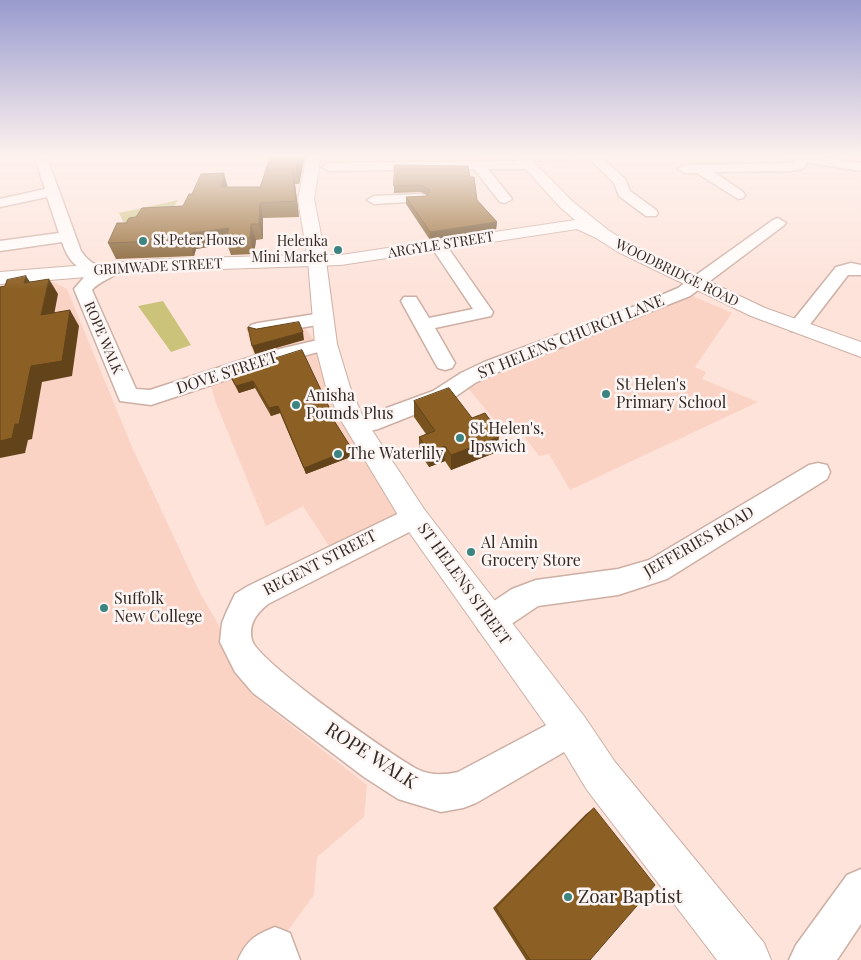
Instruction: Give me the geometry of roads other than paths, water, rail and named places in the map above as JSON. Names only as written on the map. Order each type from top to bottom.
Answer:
[{"type":"main road","name":"ST HELENS STREET","points":[[307,200],[307,210],[316,261],[326,344],[338,387],[351,417],[414,516],[572,729],[601,776],[747,960]]},
{"type":"main road","name":"WOODBRIDGE ROAD","points":[[562,200],[602,234],[693,285],[861,350]]},
{"type":"main road","points":[[565,226],[575,216],[566,204]]},
{"type":"main road","name":"ARGYLE STREET","points":[[316,261],[341,260],[582,224],[602,234]]},
{"type":"main road","name":"GRIMWADE STREET","points":[[0,278],[106,269],[316,261]]},
{"type":"street","points":[[0,203],[15,200]]},
{"type":"street","points":[[55,200],[78,260],[83,265],[106,269]]},
{"type":"street","points":[[633,200],[651,213]]},
{"type":"street","name":"ST HELENS CHURCH LANE","points":[[370,422],[441,396],[468,378],[491,367],[645,309],[684,292],[778,223]]},
{"type":"street","points":[[0,246],[70,240]]},
{"type":"street","points":[[424,325],[492,311],[438,245]]},
{"type":"street","points":[[798,327],[842,271],[850,268],[861,270]]},
{"type":"street","name":"ROPE WALK","points":[[106,269],[85,284],[83,289],[128,396]]},
{"type":"street","points":[[410,301],[445,363]]},
{"type":"street","points":[[258,329],[322,318]]},
{"type":"street","name":"DOVE STREET","points":[[128,396],[151,398],[270,358],[326,344]]},
{"type":"street","name":"JEFFERIES ROAD","points":[[490,620],[522,599],[536,593],[618,582],[657,570],[818,472]]},
{"type":"street","name":"REGENT STREET","points":[[237,623],[246,604],[272,586],[414,516]]},
{"type":"street","name":"ROPE WALK","points":[[237,623],[236,642],[246,662],[265,681],[377,764],[411,786],[429,792],[441,794],[463,790],[572,729]]},
{"type":"street","points":[[811,960],[861,889]]},
{"type":"place","name":"St Peter House","points":[[143,241]]},
{"type":"place","name":"Helenka Mini Market","points":[[338,250]]},
{"type":"place","name":"St Helen's Primary School","points":[[606,394]]},
{"type":"place","name":"Anisha Pounds Plus","points":[[296,405]]},
{"type":"place","name":"St Helen's, Ipswich","points":[[460,438]]},
{"type":"place","name":"The Waterlily","points":[[338,454]]},
{"type":"place","name":"Al Amin Grocery Store","points":[[471,552]]},
{"type":"place","name":"Suffolk New College","points":[[104,608]]},
{"type":"place","name":"Zoar Baptist","points":[[568,897]]}]
